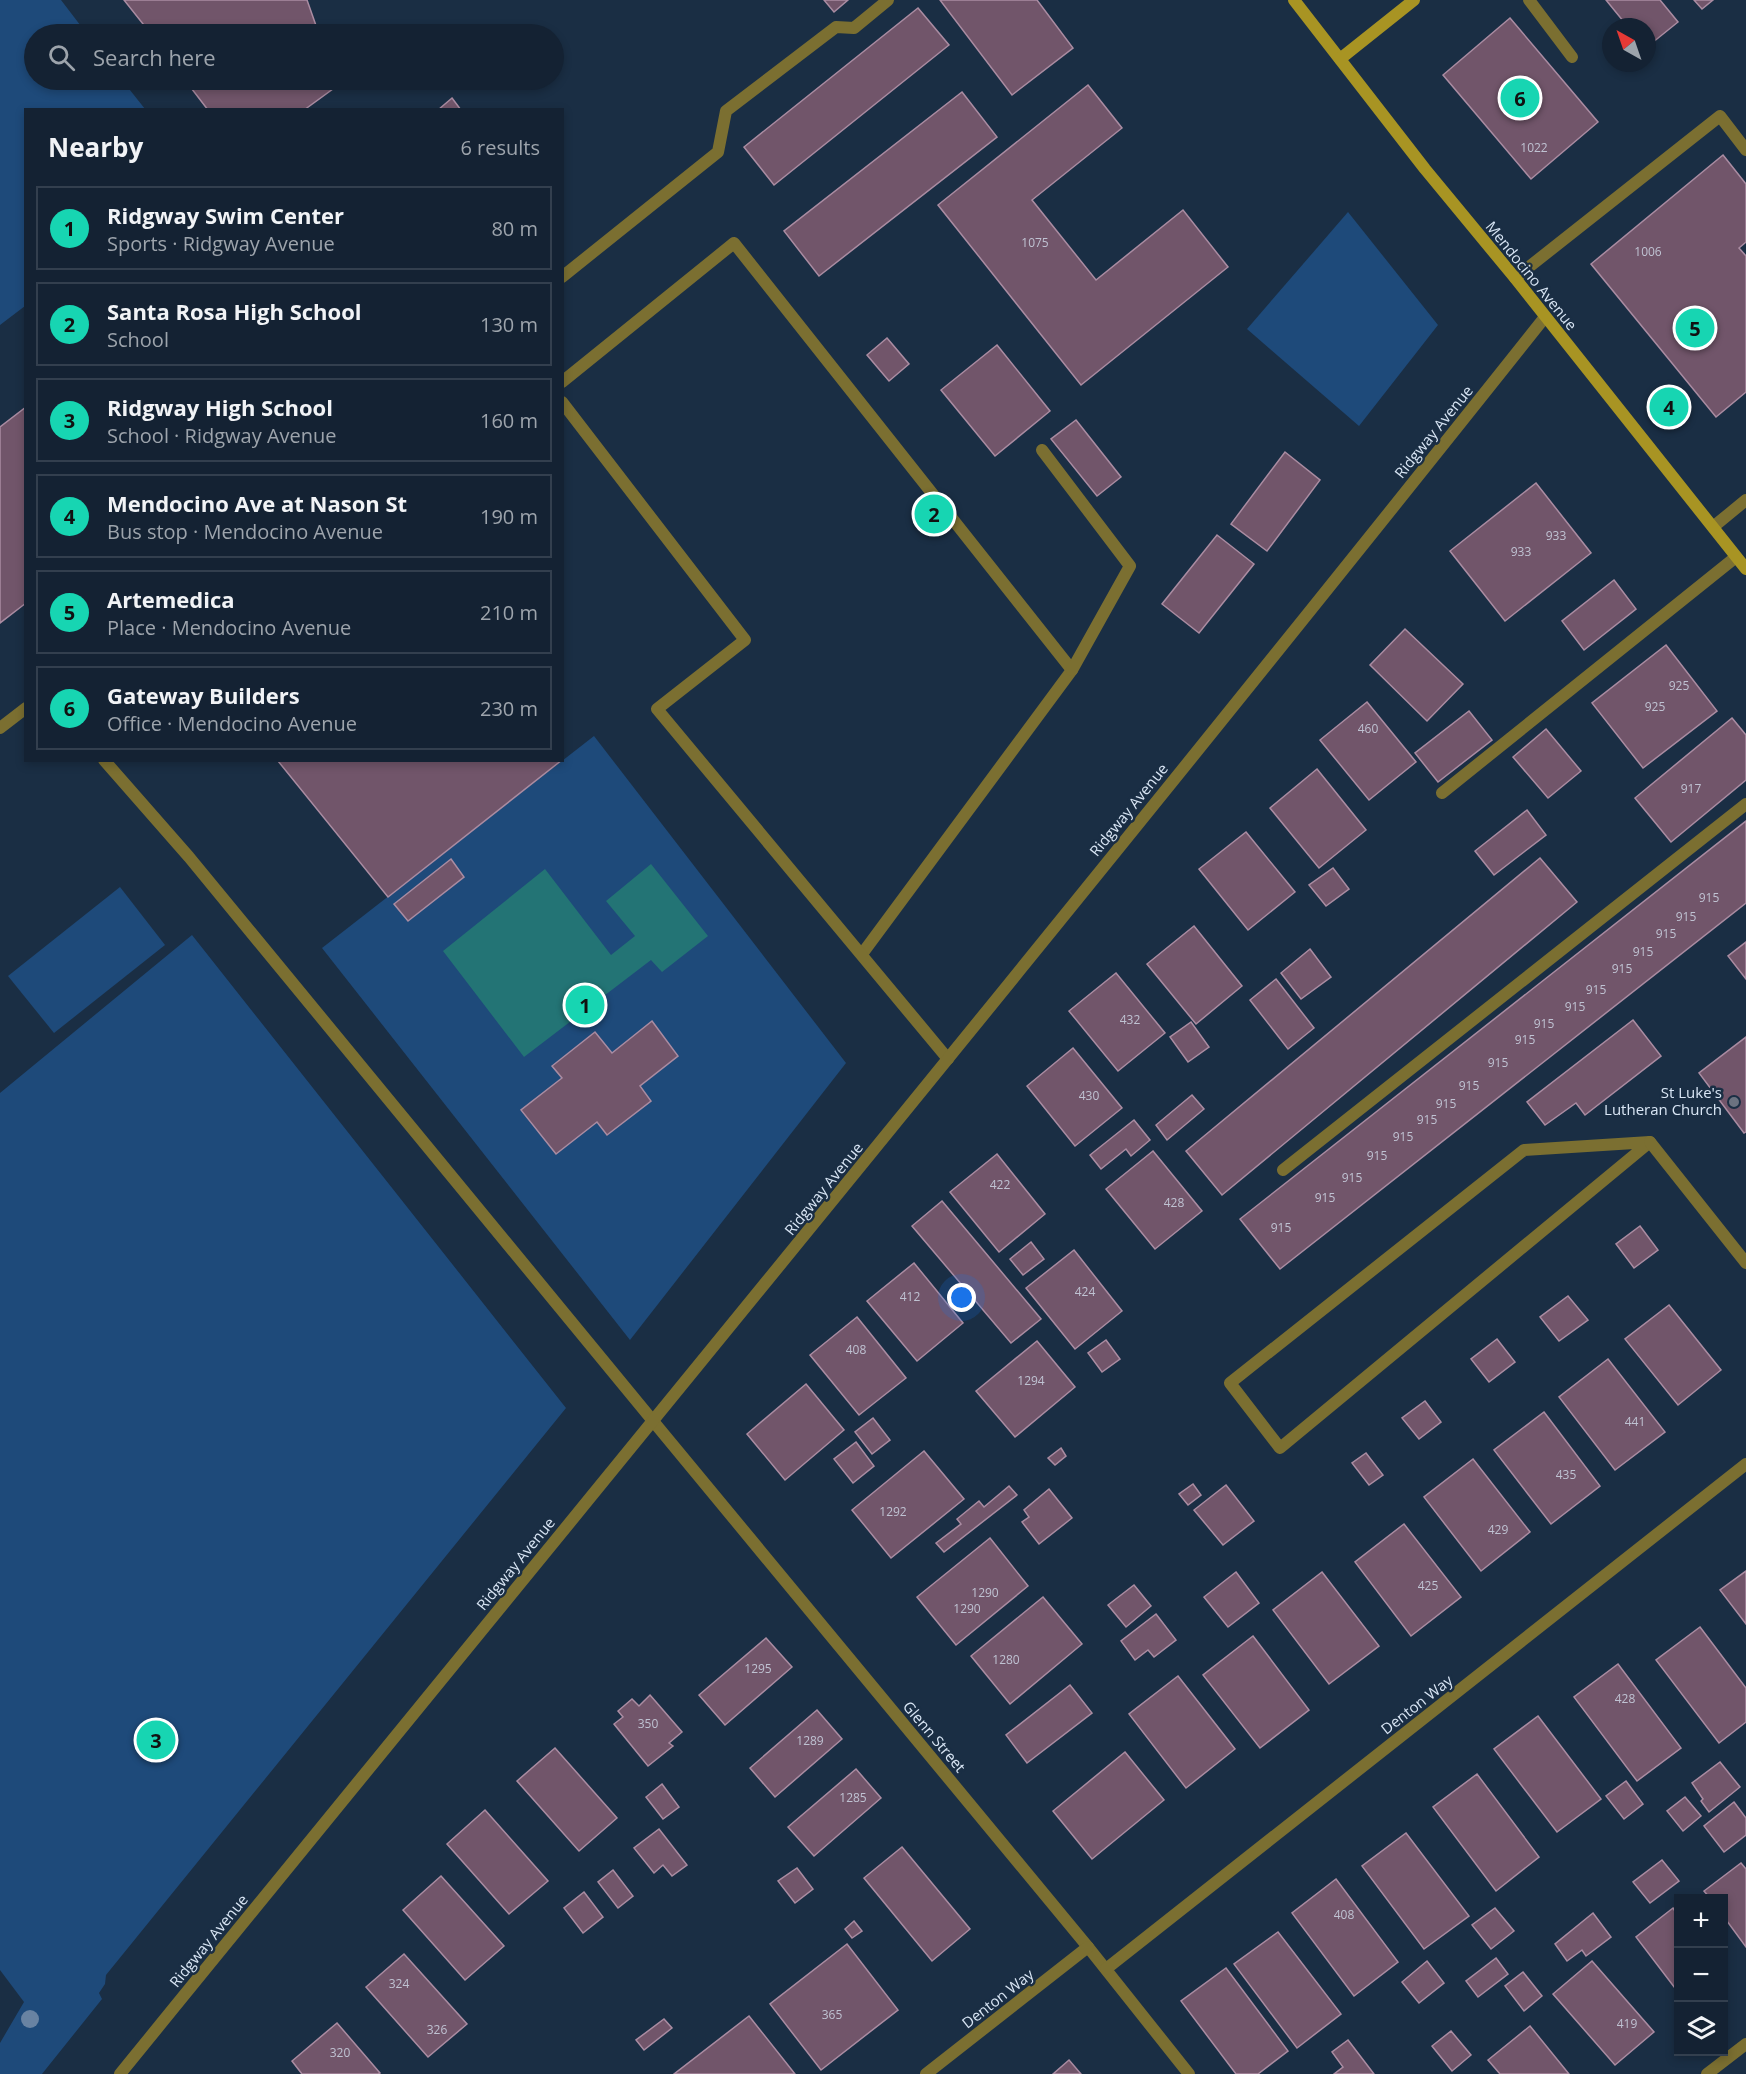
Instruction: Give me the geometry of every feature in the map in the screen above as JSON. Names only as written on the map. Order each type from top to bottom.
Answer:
[{"type":"main road","name":"Mendocino Avenue","points":[[1294,0],[1425,169],[1515,278],[1746,569]]},
{"type":"main road","points":[[1340,60],[1414,0]]},
{"type":"street","points":[[564,275],[718,152],[726,111],[836,27],[854,28],[888,0]]},
{"type":"street","points":[[1529,0],[1572,57]]},
{"type":"street","points":[[1515,278],[1720,116],[1746,150]]},
{"type":"street","points":[[564,380],[734,243],[1072,670]]},
{"type":"street","name":"Ridgway Avenue","points":[[120,2074],[948,1059],[1545,317]]},
{"type":"street","points":[[564,405],[746,640],[657,709],[948,1059]]},
{"type":"street","points":[[862,954],[1072,670],[1130,566],[1042,450]]},
{"type":"street","points":[[1713,527],[1746,500]]},
{"type":"street","points":[[1442,793],[1736,556]]},
{"type":"street","points":[[0,728],[24,710]]},
{"type":"street","name":"Glenn Street","points":[[106,762],[189,857],[1088,1947],[1189,2074]]},
{"type":"street","points":[[1283,1170],[1746,804]]},
{"type":"street","points":[[1650,1142],[1280,1448],[1230,1383],[1524,1150],[1650,1142]]},
{"type":"street","points":[[1650,1142],[1746,1263]]},
{"type":"street","name":"Denton Way","points":[[1106,1969],[1746,1464]]},
{"type":"street","name":"Denton Way","points":[[926,2074],[1088,1947]]},
{"type":"street","points":[[1707,2074],[1746,2044]]},
{"type":"shaded area","points":[[0,0],[61,0],[79,24],[24,24],[24,90],[130,90],[144,108],[24,108],[24,307],[0,325]]},
{"type":"shaded area","points":[[1348,212],[1438,325],[1359,426],[1247,329]]},
{"type":"shaded area","points":[[594,736],[846,1063],[630,1340],[322,948],[561,762],[564,762],[564,759]]},
{"type":"shaded area","points":[[651,864],[708,936],[662,972],[651,960],[524,1057],[443,951],[545,869],[611,955],[635,936],[606,901]]},
{"type":"shaded area","points":[[120,887],[165,945],[54,1033],[8,976]]},
{"type":"shaded area","points":[[192,935],[566,1408],[106,1975],[105,1984],[99,1993],[102,1999],[42,2074],[0,2074],[0,2043],[24,2002],[0,1970],[0,1093]]},
{"type":"building","points":[[124,0],[307,0],[315,24],[143,24]]},
{"type":"building","points":[[824,0],[848,0],[834,12]]},
{"type":"building","points":[[940,0],[1037,0],[1073,48],[1012,95]]},
{"type":"building","points":[[1606,0],[1660,0],[1678,22],[1656,40],[1656,18],[1621,18]]},
{"type":"building","points":[[1694,0],[1713,0],[1702,9]]},
{"type":"building","points":[[918,8],[949,45],[774,185],[744,147]]},
{"type":"building","points":[[1510,18],[1598,122],[1531,179],[1443,75]]},
{"type":"building","points":[[1088,85],[1122,128],[1032,200],[1096,280],[1183,210],[1228,267],[1081,385],[938,205]]},
{"type":"building","points":[[193,90],[332,90],[307,108],[206,108]]},
{"type":"building","points":[[962,92],[997,137],[819,276],[784,231]]},
{"type":"building","points":[[452,98],[460,108],[440,108]]},
{"type":"building","points":[[1723,155],[1746,184],[1746,242],[1739,248],[1746,256],[1746,392],[1716,417],[1591,264]]},
{"type":"building","points":[[887,338],[909,364],[889,381],[867,355]]},
{"type":"building","points":[[997,345],[1050,411],[995,456],[941,390]]},
{"type":"building","points":[[24,409],[24,605],[0,623],[0,427]]},
{"type":"building","points":[[1076,420],[1121,477],[1097,496],[1051,439]]},
{"type":"building","points":[[1285,452],[1320,480],[1267,551],[1231,524]]},
{"type":"building","points":[[1536,483],[1591,553],[1505,621],[1450,551]]},
{"type":"building","points":[[1217,535],[1254,564],[1199,633],[1162,604]]},
{"type":"building","points":[[1614,580],[1636,609],[1584,650],[1562,621]]},
{"type":"building","points":[[1405,629],[1463,684],[1427,721],[1370,665]]},
{"type":"building","points":[[1666,645],[1717,711],[1643,768],[1592,703]]},
{"type":"building","points":[[1367,702],[1416,762],[1369,800],[1320,740]]},
{"type":"building","points":[[1469,711],[1492,740],[1438,782],[1415,753]]},
{"type":"building","points":[[1732,718],[1746,735],[1746,780],[1671,842],[1635,798]]},
{"type":"building","points":[[1546,729],[1581,771],[1548,798],[1513,757]]},
{"type":"building","points":[[279,762],[559,762],[388,897]]},
{"type":"building","points":[[1317,769],[1366,830],[1319,868],[1270,808]]},
{"type":"building","points":[[1527,810],[1546,835],[1494,875],[1475,851]]},
{"type":"building","points":[[1746,821],[1746,903],[1280,1269],[1240,1219]]},
{"type":"building","points":[[1246,832],[1295,892],[1248,930],[1199,869]]},
{"type":"building","points":[[1540,858],[1577,902],[1222,1195],[1186,1151]]},
{"type":"building","points":[[451,859],[464,877],[408,921],[394,904]]},
{"type":"building","points":[[1333,868],[1349,889],[1326,906],[1309,885]]},
{"type":"building","points":[[1194,926],[1242,986],[1196,1024],[1147,964]]},
{"type":"building","points":[[1746,942],[1746,979],[1728,956]]},
{"type":"building","points":[[1310,949],[1331,977],[1301,999],[1281,973]]},
{"type":"building","points":[[1116,973],[1165,1033],[1118,1071],[1069,1011]]},
{"type":"building","points":[[1276,979],[1314,1028],[1288,1049],[1250,1000]]},
{"type":"building","points":[[1633,1020],[1661,1056],[1585,1115],[1576,1103],[1545,1125],[1527,1102]]},
{"type":"building","points":[[652,1021],[678,1056],[640,1086],[651,1101],[607,1135],[597,1122],[556,1154],[521,1110],[562,1078],[552,1066],[595,1032],[612,1053]]},
{"type":"building","points":[[1191,1022],[1209,1047],[1188,1062],[1170,1037]]},
{"type":"building","name":"St Luke's Lutheran Church","points":[[1746,1037],[1746,1132],[1744,1133],[1699,1073]]},
{"type":"building","points":[[1073,1048],[1122,1108],[1075,1146],[1027,1086]]},
{"type":"building","points":[[1192,1095],[1204,1109],[1167,1140],[1156,1125]]},
{"type":"building","points":[[1134,1120],[1150,1140],[1131,1156],[1126,1149],[1101,1169],[1090,1155]]},
{"type":"building","points":[[1153,1151],[1202,1211],[1155,1249],[1106,1189]]},
{"type":"building","points":[[997,1154],[1045,1214],[999,1252],[950,1192]]},
{"type":"building","points":[[942,1201],[1041,1319],[1011,1343],[912,1226]]},
{"type":"building","points":[[1640,1226],[1658,1250],[1634,1268],[1616,1244]]},
{"type":"building","points":[[1031,1242],[1044,1259],[1023,1275],[1010,1259]]},
{"type":"building","points":[[1074,1250],[1122,1311],[1075,1349],[1026,1288]]},
{"type":"building","points":[[914,1263],[963,1323],[917,1361],[867,1301]]},
{"type":"building","points":[[1568,1296],[1588,1320],[1559,1341],[1540,1317]]},
{"type":"building","points":[[1669,1305],[1721,1370],[1678,1405],[1625,1339]]},
{"type":"building","points":[[857,1317],[906,1378],[859,1415],[810,1355]]},
{"type":"building","points":[[1497,1339],[1515,1362],[1489,1382],[1471,1359]]},
{"type":"building","points":[[1106,1340],[1120,1359],[1102,1372],[1088,1353]]},
{"type":"building","points":[[1037,1341],[1075,1387],[1015,1437],[976,1391]]},
{"type":"building","points":[[1608,1359],[1665,1432],[1615,1470],[1559,1397]]},
{"type":"building","points":[[806,1384],[844,1430],[785,1480],[747,1434]]},
{"type":"building","points":[[1425,1401],[1441,1422],[1419,1439],[1402,1418]]},
{"type":"building","points":[[1544,1412],[1600,1486],[1551,1524],[1494,1450]]},
{"type":"building","points":[[873,1418],[890,1440],[872,1454],[855,1432]]},
{"type":"building","points":[[856,1442],[874,1466],[853,1483],[834,1459]]},
{"type":"building","points":[[1061,1448],[1066,1456],[1055,1465],[1048,1458]]},
{"type":"building","points":[[924,1451],[964,1499],[891,1558],[852,1510]]},
{"type":"building","points":[[1366,1453],[1383,1475],[1369,1485],[1352,1463]]},
{"type":"building","points":[[1473,1459],[1530,1532],[1481,1571],[1424,1497]]},
{"type":"building","points":[[1193,1484],[1201,1495],[1188,1505],[1179,1494]]},
{"type":"building","points":[[1226,1485],[1254,1521],[1223,1545],[1194,1510]]},
{"type":"building","points":[[1009,1486],[1017,1495],[944,1552],[936,1543],[961,1524],[957,1519],[979,1501],[984,1507]]},
{"type":"building","points":[[1049,1489],[1072,1518],[1039,1544],[1022,1522],[1029,1517],[1024,1510]]},
{"type":"building","points":[[1404,1524],[1461,1597],[1411,1636],[1355,1562]]},
{"type":"building","points":[[990,1538],[1028,1586],[956,1645],[917,1597]]},
{"type":"building","points":[[1746,1571],[1746,1624],[1720,1590]]},
{"type":"building","points":[[1236,1572],[1259,1603],[1228,1627],[1204,1597]]},
{"type":"building","points":[[1322,1572],[1379,1646],[1329,1684],[1273,1610]]},
{"type":"building","points":[[1134,1585],[1151,1606],[1126,1627],[1108,1605]]},
{"type":"building","points":[[1043,1597],[1082,1644],[1010,1704],[971,1656]]},
{"type":"building","points":[[1156,1614],[1176,1640],[1154,1657],[1148,1650],[1135,1660],[1121,1641]]},
{"type":"building","points":[[1700,1627],[1746,1688],[1746,1722],[1719,1743],[1656,1660]]},
{"type":"building","points":[[1253,1636],[1309,1710],[1260,1748],[1203,1675]]},
{"type":"building","points":[[766,1638],[792,1667],[725,1725],[699,1695]]},
{"type":"building","points":[[1618,1664],[1681,1748],[1637,1781],[1574,1697]]},
{"type":"building","points":[[1178,1676],[1235,1749],[1186,1788],[1129,1714]]},
{"type":"building","points":[[1070,1685],[1092,1713],[1027,1763],[1006,1735]]},
{"type":"building","points":[[650,1695],[682,1732],[669,1743],[673,1746],[648,1766],[614,1724],[623,1717],[618,1711],[632,1699],[639,1706]]},
{"type":"building","points":[[817,1710],[842,1739],[775,1797],[750,1768]]},
{"type":"building","points":[[1538,1716],[1601,1799],[1557,1832],[1494,1749]]},
{"type":"building","points":[[555,1748],[617,1818],[579,1851],[517,1781]]},
{"type":"building","points":[[1125,1752],[1164,1800],[1092,1859],[1053,1811]]},
{"type":"building","points":[[1720,1762],[1740,1787],[1709,1812],[1692,1783]]},
{"type":"building","points":[[856,1769],[881,1798],[814,1856],[788,1827]]},
{"type":"building","points":[[1477,1774],[1539,1857],[1496,1891],[1433,1807]]},
{"type":"building","points":[[1626,1781],[1643,1804],[1624,1819],[1606,1796]]},
{"type":"building","points":[[662,1784],[679,1807],[663,1819],[646,1797]]},
{"type":"building","points":[[1685,1797],[1701,1816],[1683,1831],[1667,1811]]},
{"type":"building","points":[[1734,1802],[1746,1818],[1746,1835],[1724,1852],[1704,1826]]},
{"type":"building","points":[[485,1810],[548,1881],[509,1914],[447,1844]]},
{"type":"building","points":[[659,1829],[687,1865],[672,1876],[663,1865],[654,1873],[634,1848]]},
{"type":"building","points":[[1406,1833],[1469,1916],[1424,1949],[1362,1866]]},
{"type":"building","points":[[902,1847],[970,1929],[932,1961],[864,1878]]},
{"type":"building","points":[[1662,1860],[1679,1881],[1650,1903],[1633,1882]]},
{"type":"building","points":[[1741,1863],[1746,1869],[1746,1947],[1728,1922],[1728,1894],[1707,1894],[1704,1891]]},
{"type":"building","points":[[797,1868],[813,1889],[795,1903],[778,1881]]},
{"type":"building","points":[[613,1870],[633,1896],[618,1908],[598,1882]]},
{"type":"building","points":[[441,1876],[504,1946],[465,1980],[403,1910]]},
{"type":"building","points":[[1336,1879],[1398,1962],[1354,1996],[1292,1913]]},
{"type":"building","points":[[584,1892],[603,1917],[583,1933],[564,1908]]},
{"type":"building","points":[[1495,1908],[1514,1931],[1491,1949],[1472,1925]]},
{"type":"building","points":[[1673,1908],[1674,1987],[1636,1937]]},
{"type":"building","points":[[1593,1913],[1611,1937],[1586,1956],[1582,1950],[1567,1961],[1555,1944]]},
{"type":"building","points":[[854,1921],[862,1931],[852,1938],[845,1929]]},
{"type":"building","points":[[1278,1932],[1341,2014],[1297,2048],[1234,1964]]},
{"type":"building","points":[[847,1944],[898,2010],[821,2070],[770,2004]]},
{"type":"building","points":[[404,1954],[467,2024],[428,2057],[366,1987]]},
{"type":"building","points":[[1496,1958],[1508,1974],[1478,1997],[1466,1981]]},
{"type":"building","points":[[1427,1961],[1444,1983],[1419,2003],[1402,1982]]},
{"type":"building","points":[[1592,1961],[1654,2032],[1615,2065],[1553,1994]]},
{"type":"building","points":[[1226,1968],[1288,2051],[1258,2074],[1236,2074],[1181,2001]]},
{"type":"building","points":[[1523,1972],[1542,1996],[1524,2011],[1505,1986]]},
{"type":"building","points":[[749,2016],[795,2074],[674,2074]]},
{"type":"building","points":[[664,2019],[672,2028],[644,2050],[636,2040]]},
{"type":"building","points":[[337,2023],[380,2073],[302,2074],[292,2061]]},
{"type":"building","points":[[1530,2026],[1569,2074],[1500,2074],[1488,2060]]},
{"type":"building","points":[[1451,2031],[1471,2055],[1452,2071],[1432,2046]]},
{"type":"building","points":[[1348,2040],[1374,2074],[1334,2074],[1343,2067],[1332,2052]]},
{"type":"building","points":[[1069,2060],[1081,2074],[1053,2074]]},
{"type":"place","name":"Gateway Builders","points":[[1520,98]]},
{"type":"place","name":"Artemedica","points":[[1695,328]]},
{"type":"place","name":"Mendocino Ave at Nason St","points":[[1669,407]]},
{"type":"place","name":"Santa Rosa High School","points":[[934,514]]},
{"type":"place","name":"Ridgway Swim Center","points":[[585,1005]]},
{"type":"place","name":"St Luke's Lutheran Church","points":[[1734,1102]]},
{"type":"place","name":"Ridgway High School","points":[[156,1740]]}]
